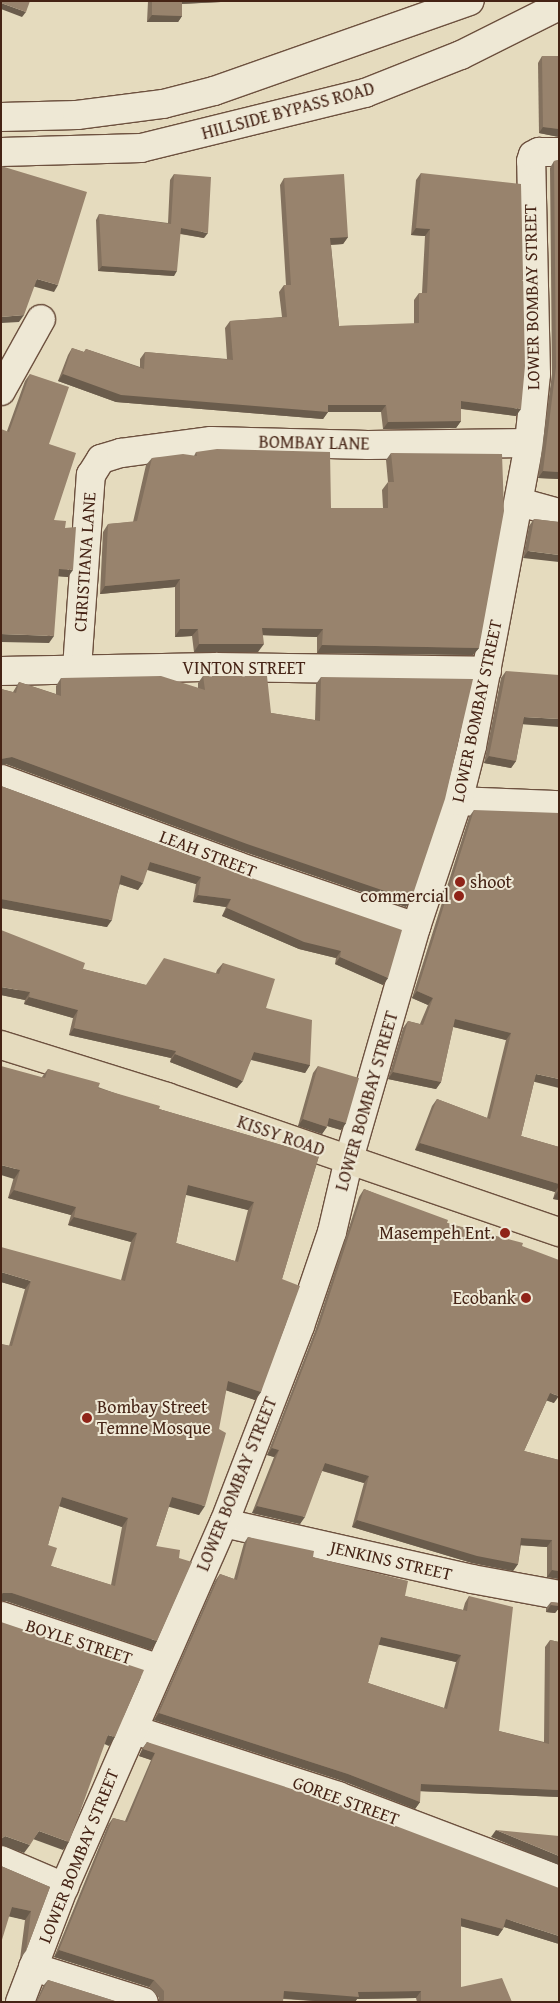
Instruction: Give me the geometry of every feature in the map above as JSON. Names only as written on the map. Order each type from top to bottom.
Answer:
[{"type":"main road","name":"KISSY ROAD","points":[[1,1045],[349,1159],[559,1232]]},
{"type":"street","points":[[1,117],[77,115],[163,104],[214,91],[470,1]]},
{"type":"street","name":"HILLSIDE BYPASS ROAD","points":[[1,152],[141,148],[364,93],[461,55],[559,6]]},
{"type":"street","name":"LOWER BOMBAY STREET","points":[[20,2002],[64,1886],[157,1668],[224,1523],[300,1326],[332,1232],[349,1159],[416,927],[458,801],[487,671],[529,443],[547,377],[530,183],[546,154]]},
{"type":"street","points":[[1,392],[40,319]]},
{"type":"street","name":"BOMBAY LANE","points":[[101,459],[121,453],[211,441],[368,445],[529,443]]},
{"type":"street","name":"CHRISTIANA LANE","points":[[78,668],[91,475],[101,459]]},
{"type":"street","points":[[519,502],[559,513]]},
{"type":"street","name":"VINTON STREET","points":[[1,671],[78,668],[487,671]]},
{"type":"street","name":"LEAH STREET","points":[[1,779],[238,866],[416,927]]},
{"type":"street","points":[[458,801],[559,805]]},
{"type":"street","name":"JENKINS STREET","points":[[224,1523],[472,1579],[559,1595]]},
{"type":"street","name":"BOYLE STREET","points":[[1,1616],[157,1668]]},
{"type":"street","name":"GOREE STREET","points":[[131,1729],[338,1796],[559,1880]]},
{"type":"street","points":[[1,1860],[64,1886]]},
{"type":"street","points":[[33,1967],[144,2002]]},
{"type":"building","points":[[1,1],[30,1],[26,12],[1,3]]},
{"type":"building","points":[[152,1],[182,1],[182,16],[152,15]]},
{"type":"building","points":[[542,56],[559,56],[559,129],[543,127]]},
{"type":"building","points":[[559,160],[559,472],[543,471],[556,367],[554,161]]},
{"type":"building","points":[[1,166],[87,192],[58,285],[37,279],[24,315],[1,317]]},
{"type":"building","points":[[421,173],[521,184],[525,366],[521,409],[461,401],[461,421],[388,422],[386,405],[328,405],[328,412],[121,395],[63,374],[72,348],[84,352],[86,349],[144,369],[145,352],[233,360],[230,321],[287,317],[284,285],[291,285],[284,178],[344,174],[348,237],[330,238],[339,326],[419,323],[419,293],[427,293],[430,229],[416,228]]},
{"type":"building","points":[[174,174],[211,177],[208,233],[181,228],[177,271],[102,266],[99,214],[171,224]]},
{"type":"building","points":[[30,374],[69,387],[49,444],[76,453],[54,520],[66,521],[65,528],[76,527],[73,570],[59,569],[54,636],[1,634],[1,429],[9,432]]},
{"type":"building","points":[[217,449],[330,452],[331,508],[388,508],[388,482],[394,482],[391,453],[502,454],[504,511],[479,648],[322,645],[323,629],[262,628],[264,644],[199,644],[198,629],[180,629],[180,579],[105,586],[108,524],[137,521],[152,458],[183,454],[197,456],[196,452]]},
{"type":"building","points":[[534,519],[559,522],[559,555],[528,551]]},
{"type":"building","points":[[506,671],[559,675],[559,719],[524,717],[516,761],[489,756]]},
{"type":"building","points":[[161,676],[205,690],[203,676],[267,676],[271,713],[320,721],[321,677],[473,679],[445,799],[411,900],[247,844],[12,757],[1,759],[1,689],[16,693],[19,682],[61,696],[61,678]]},
{"type":"building","points":[[1,786],[237,873],[402,930],[388,978],[340,957],[341,951],[304,942],[227,908],[231,899],[198,895],[201,877],[150,862],[143,883],[121,875],[112,920],[1,899]]},
{"type":"building","points":[[474,810],[559,813],[559,1079],[536,1074],[521,1136],[559,1147],[559,1184],[420,1143],[437,1099],[490,1119],[511,1033],[455,1019],[441,1082],[393,1072],[408,1021],[423,1025],[433,998],[417,991]]},
{"type":"building","points":[[1,930],[85,963],[83,969],[146,985],[164,958],[219,974],[223,963],[275,979],[266,1008],[312,1020],[310,1065],[254,1052],[243,1081],[175,1054],[176,1051],[74,1028],[78,1010],[29,997],[30,992],[1,987]]},
{"type":"building","points":[[1,1066],[45,1078],[48,1069],[100,1083],[98,1088],[160,1106],[159,1109],[319,1156],[282,1279],[300,1286],[261,1392],[228,1381],[219,1429],[226,1433],[205,1506],[172,1497],[156,1546],[180,1550],[179,1558],[192,1562],[157,1641],[12,1593],[1,1594],[1,1344],[12,1346],[31,1281],[1,1272],[1,1247],[125,1281],[137,1233],[74,1217],[76,1207],[14,1190],[20,1170],[1,1165]],"holes":[[[188,1185],[254,1202],[238,1262],[176,1243]],[[62,1497],[128,1518],[115,1586],[51,1566],[57,1548],[48,1545]]]},
{"type":"building","points":[[318,1066],[359,1078],[346,1123],[329,1118],[327,1127],[303,1119]]},
{"type":"building","points":[[364,1189],[448,1220],[447,1223],[523,1243],[522,1246],[559,1260],[559,1396],[550,1393],[524,1451],[559,1460],[559,1571],[552,1570],[552,1540],[521,1538],[518,1564],[477,1556],[357,1520],[369,1476],[325,1463],[305,1517],[257,1506],[279,1450],[272,1448],[320,1324]]},
{"type":"building","points":[[248,1537],[314,1551],[313,1557],[408,1581],[405,1596],[467,1611],[469,1596],[513,1607],[499,1731],[549,1744],[550,1640],[559,1642],[559,1790],[421,1784],[420,1802],[348,1774],[159,1713],[220,1574],[237,1580]],"holes":[[[381,1637],[461,1655],[447,1709],[368,1683]]]},
{"type":"building","points":[[551,1602],[559,1603],[559,1606],[551,1605]]},
{"type":"building","points":[[1,1622],[144,1670],[115,1737],[108,1735],[69,1842],[39,1831],[30,1845],[5,1836],[1,1839]]},
{"type":"building","points":[[147,1742],[338,1804],[559,1888],[559,1936],[506,1919],[503,1929],[461,1918],[461,1987],[502,1978],[512,2002],[421,2001],[421,1991],[358,1992],[359,1997],[284,1991],[283,2002],[162,2002],[164,2000],[164,1991],[154,1980],[59,1950],[113,1818],[127,1822],[155,1753],[143,1749]]},
{"type":"building","points":[[496,1830],[559,1836],[559,1856]]},
{"type":"building","points":[[1,1866],[50,1887],[26,1951],[31,1911],[12,1907],[1,1943]]},
{"type":"building","points":[[48,1980],[118,2002],[37,2002]]},
{"type":"place","name":"shoot","points":[[460,882]]},
{"type":"place","name":"commercial","points":[[459,896]]},
{"type":"place","name":"Masempeh Ent.","points":[[505,1233]]},
{"type":"place","name":"Ecobank","points":[[526,1298]]},
{"type":"place","name":"Bombay Street Temne Mosque","points":[[87,1418]]}]
